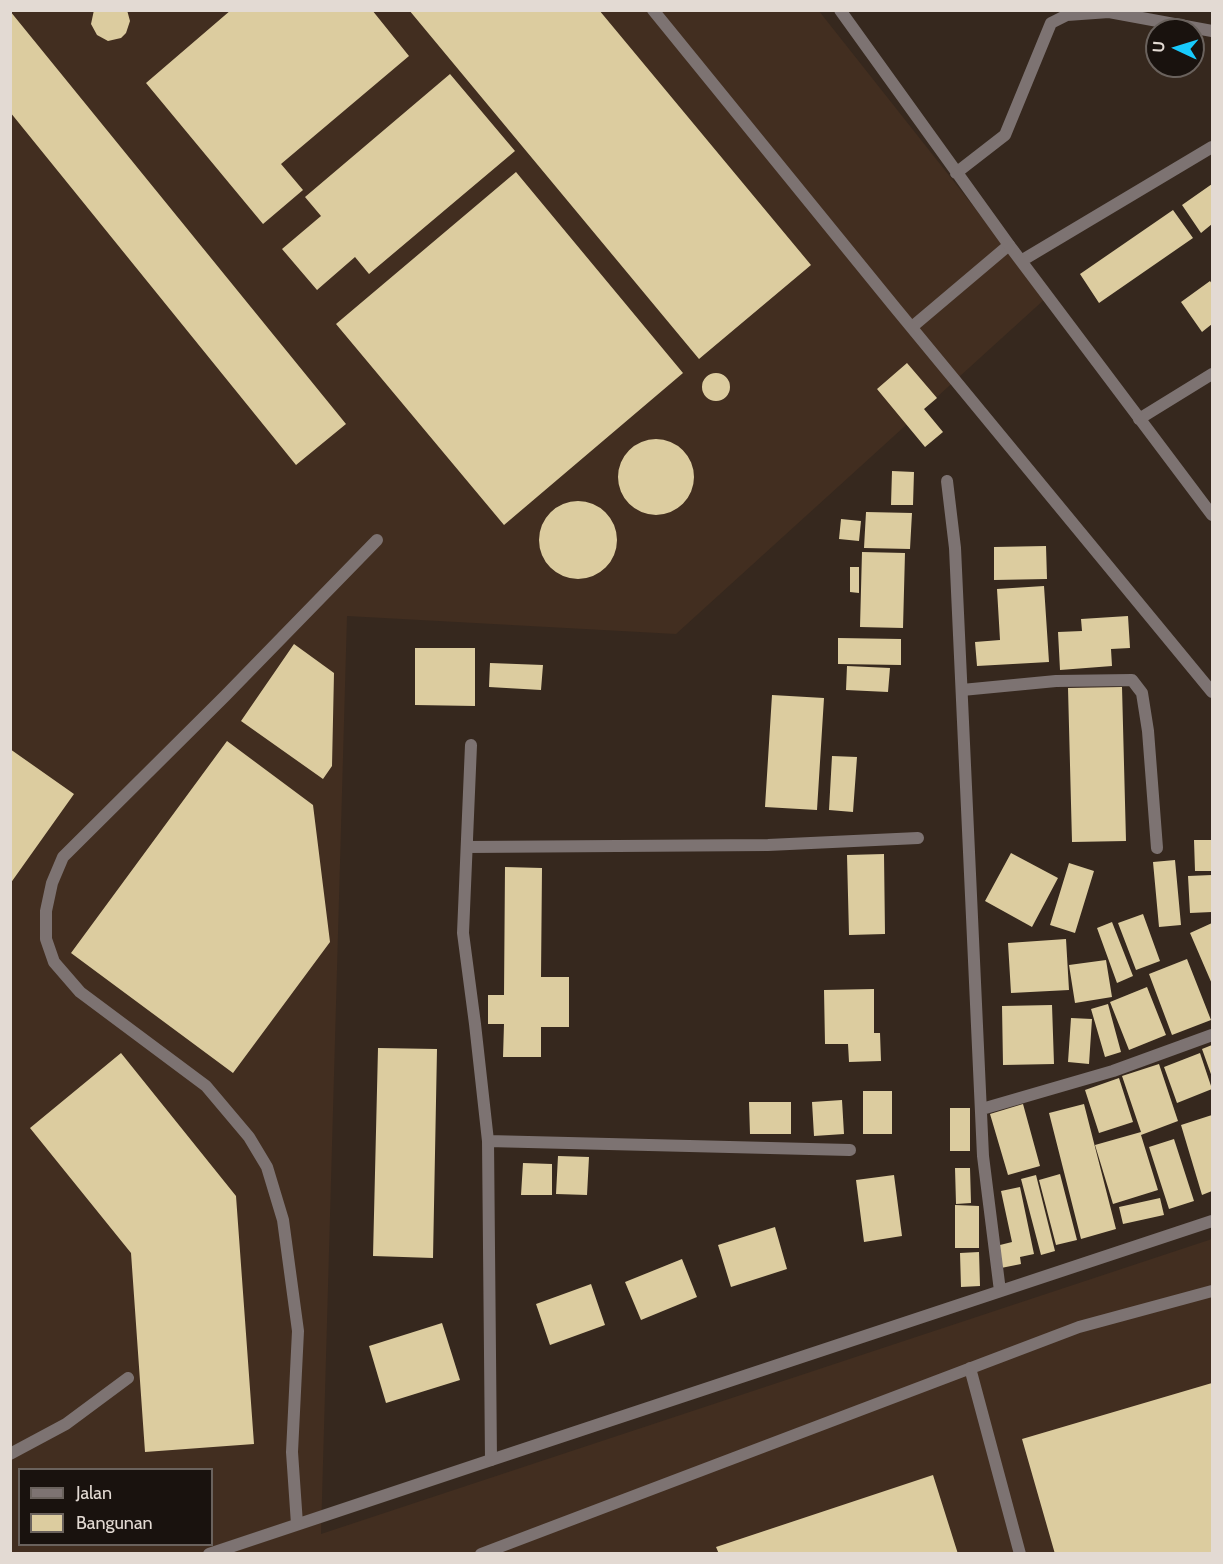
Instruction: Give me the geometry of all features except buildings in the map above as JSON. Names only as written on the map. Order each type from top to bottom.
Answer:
[{"type":"street","points":[[653,10],[1212,692]]},
{"type":"street","points":[[840,10],[956,174],[1212,515]]},
{"type":"street","points":[[956,174],[1005,135],[1052,23],[1067,15],[1109,12],[1212,31]]},
{"type":"street","points":[[1021,261],[1212,147]]},
{"type":"street","points":[[912,327],[1009,245]]},
{"type":"street","points":[[1139,419],[1212,374]]},
{"type":"street","points":[[947,481],[955,548],[983,1156],[1000,1291]]},
{"type":"street","points":[[297,1524],[292,1452],[298,1332],[283,1220],[267,1167],[249,1137],[206,1086],[80,992],[54,962],[46,939],[46,910],[52,883],[63,857],[377,540]]},
{"type":"street","points":[[962,690],[1056,681],[1132,680],[1142,693],[1148,731],[1157,848]]},
{"type":"street","points":[[471,745],[463,933],[488,1141],[491,1460]]},
{"type":"street","points":[[467,847],[768,845],[918,838]]},
{"type":"street","points":[[982,1109],[1113,1071],[1212,1035]]},
{"type":"street","points":[[488,1141],[850,1150]]},
{"type":"street","points":[[209,1554],[1212,1221]]},
{"type":"street","points":[[480,1554],[1079,1327],[1212,1291]]},
{"type":"street","points":[[970,1368],[1020,1554]]},
{"type":"street","points":[[10,1454],[66,1424],[128,1378]]},
{"type":"shaded area","points":[[11,11],[819,11],[1046,298],[676,634],[347,616],[321,1534],[1212,1239],[1212,1553],[11,1554]]}]
